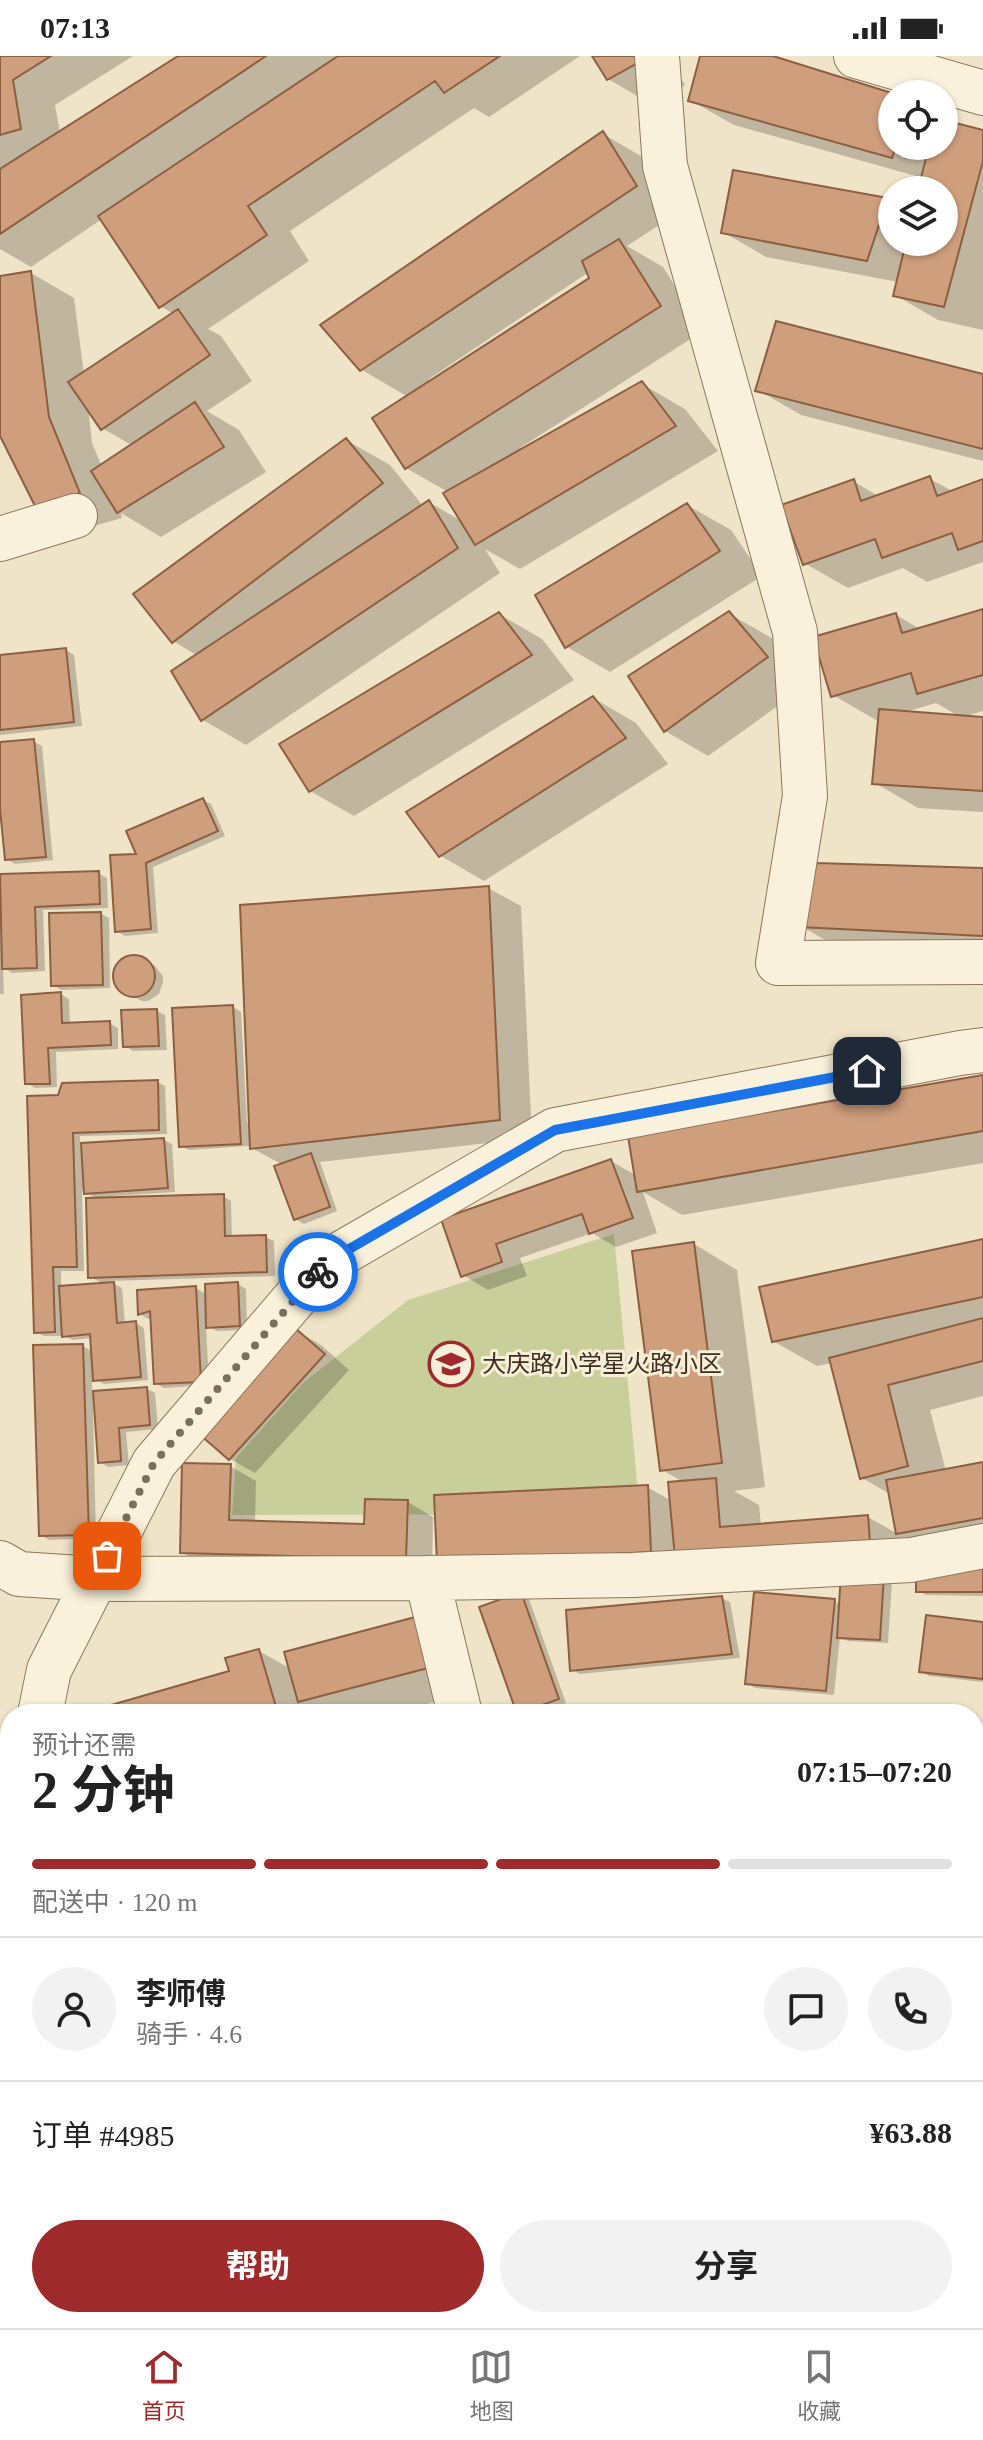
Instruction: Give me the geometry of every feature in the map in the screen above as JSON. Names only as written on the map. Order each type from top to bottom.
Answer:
[{"type":"street","points":[[657,56],[665,166],[795,632],[805,796],[778,963],[983,962]]},
{"type":"street","points":[[856,56],[983,93]]},
{"type":"street","points":[[0,539],[75,516]]},
{"type":"street","points":[[42,1704],[49,1670],[154,1463],[325,1263],[555,1130],[983,1050]]},
{"type":"street","points":[[0,1563],[19,1574],[95,1579],[633,1575],[911,1560],[983,1546]]},
{"type":"street","points":[[427,1578],[458,1704]]},
{"type":"green space","points":[[614,1234],[640,1514],[232,1515],[236,1458],[303,1383],[408,1300]]},
{"type":"building","points":[[0,56],[51,56],[13,80],[21,129],[0,135]]},
{"type":"building","points":[[178,56],[266,56],[0,234],[0,169]]},
{"type":"building","points":[[338,56],[500,56],[444,93],[435,81],[248,206],[267,235],[159,308],[98,216]]},
{"type":"building","points":[[592,56],[641,56],[643,60],[607,80]]},
{"type":"building","points":[[700,56],[773,56],[878,89],[878,154],[688,101]]},
{"type":"building","points":[[958,124],[983,130],[983,161],[958,255],[958,176],[922,176],[926,160],[958,160]]},
{"type":"building","points":[[603,131],[637,186],[360,371],[320,325]]},
{"type":"building","points":[[733,170],[878,196],[878,228],[867,261],[721,233]]},
{"type":"building","points":[[619,239],[661,306],[405,469],[372,418],[589,278],[582,261]]},
{"type":"building","points":[[903,256],[958,256],[944,307],[893,296]]},
{"type":"building","points":[[31,271],[49,417],[80,493],[35,506],[0,436],[0,276]]},
{"type":"building","points":[[178,309],[210,355],[101,430],[68,382]]},
{"type":"building","points":[[776,321],[983,374],[983,449],[755,391]]},
{"type":"building","points":[[642,381],[676,426],[475,545],[443,493]]},
{"type":"building","points":[[195,402],[224,447],[117,513],[91,471]]},
{"type":"building","points":[[346,438],[383,483],[172,643],[133,594]]},
{"type":"building","points":[[930,476],[937,496],[983,479],[983,541],[958,550],[952,533],[882,558],[875,539],[803,565],[781,505],[854,479],[861,501]]},
{"type":"building","points":[[429,500],[458,548],[201,721],[171,671]]},
{"type":"building","points":[[687,503],[720,551],[565,648],[535,595]]},
{"type":"building","points":[[983,609],[983,675],[917,694],[911,673],[831,697],[813,637],[896,613],[902,633]]},
{"type":"building","points":[[729,611],[768,657],[664,732],[628,676]]},
{"type":"building","points":[[499,612],[532,655],[309,792],[279,744]]},
{"type":"building","points":[[66,648],[74,722],[0,730],[0,655]]},
{"type":"building","points":[[593,696],[626,738],[439,857],[406,812]]},
{"type":"building","points":[[879,709],[983,717],[983,791],[872,784]]},
{"type":"building","points":[[34,739],[46,857],[5,860],[0,809],[0,742]]},
{"type":"building","points":[[203,798],[218,831],[146,863],[151,929],[115,932],[110,855],[136,854],[126,831]]},
{"type":"building","points":[[816,863],[983,868],[983,936],[799,927]]},
{"type":"building","points":[[99,871],[100,904],[35,907],[37,968],[2,969],[0,874]]},
{"type":"building","points":[[489,886],[500,1120],[250,1149],[240,905]]},
{"type":"building","points":[[101,912],[103,985],[51,986],[49,913]]},
{"type":"building","points":[[134,955],[149,961],[155,976],[149,991],[134,997],[119,991],[113,976],[119,961]]},
{"type":"building","points":[[61,992],[62,1023],[110,1021],[111,1045],[48,1048],[50,1084],[25,1084],[21,995]]},
{"type":"building","points":[[233,1005],[241,1144],[179,1147],[172,1008]]},
{"type":"building","points":[[157,1009],[159,1046],[123,1047],[121,1010]]},
{"type":"building","points":[[983,1075],[983,1131],[637,1192],[628,1136]]},
{"type":"building","points":[[158,1080],[159,1130],[73,1133],[77,1267],[53,1267],[55,1332],[34,1333],[27,1096],[58,1095],[62,1083]]},
{"type":"building","points":[[164,1138],[168,1188],[84,1194],[81,1143]]},
{"type":"building","points":[[311,1153],[330,1207],[294,1220],[274,1166]]},
{"type":"building","points":[[611,1159],[633,1218],[589,1234],[582,1214],[496,1244],[502,1262],[461,1277],[441,1219]]},
{"type":"building","points":[[224,1194],[225,1236],[266,1235],[267,1272],[88,1278],[86,1198]]},
{"type":"building","points":[[983,1239],[983,1297],[772,1342],[759,1287]]},
{"type":"building","points":[[694,1242],[722,1463],[660,1471],[632,1251]]},
{"type":"building","points":[[114,1282],[117,1323],[136,1321],[141,1377],[93,1381],[90,1334],[62,1337],[59,1286]]},
{"type":"building","points":[[238,1282],[240,1326],[206,1328],[205,1284]]},
{"type":"building","points":[[196,1286],[201,1382],[154,1384],[150,1311],[138,1315],[137,1290]]},
{"type":"building","points":[[983,1318],[983,1361],[888,1385],[908,1466],[860,1479],[829,1358]]},
{"type":"building","points":[[295,1328],[325,1354],[229,1460],[199,1434]]},
{"type":"building","points":[[83,1344],[89,1535],[39,1536],[33,1345]]},
{"type":"building","points":[[147,1387],[150,1425],[119,1428],[121,1461],[98,1463],[93,1391]]},
{"type":"building","points":[[983,1462],[983,1518],[896,1534],[886,1480]]},
{"type":"building","points":[[182,1463],[231,1464],[229,1520],[364,1524],[365,1499],[408,1500],[406,1559],[180,1553]]},
{"type":"building","points":[[716,1478],[720,1527],[868,1515],[870,1542],[675,1558],[668,1482]]},
{"type":"building","points":[[648,1485],[651,1552],[437,1563],[434,1495]]},
{"type":"building","points":[[983,1562],[983,1592],[916,1592],[916,1570]]},
{"type":"building","points":[[841,1572],[884,1574],[880,1640],[837,1638]]},
{"type":"building","points":[[521,1592],[559,1699],[545,1704],[513,1704],[479,1607]]},
{"type":"building","points":[[754,1592],[835,1599],[826,1691],[745,1684]]},
{"type":"building","points":[[722,1596],[732,1654],[570,1671],[566,1610]]},
{"type":"building","points":[[926,1615],[983,1622],[983,1679],[919,1672]]},
{"type":"building","points":[[419,1616],[432,1667],[298,1702],[284,1652]]},
{"type":"building","points":[[259,1649],[275,1704],[115,1704],[229,1671],[225,1658]]},
{"type":"way so far","points":[[107,1556],[154,1463],[318,1272]]},
{"type":"place","name":"大庆路小学星火路小区","points":[[451,1364]]},
{"type":"route","points":[[318,1272],[325,1263],[555,1130],[867,1071]]}]
